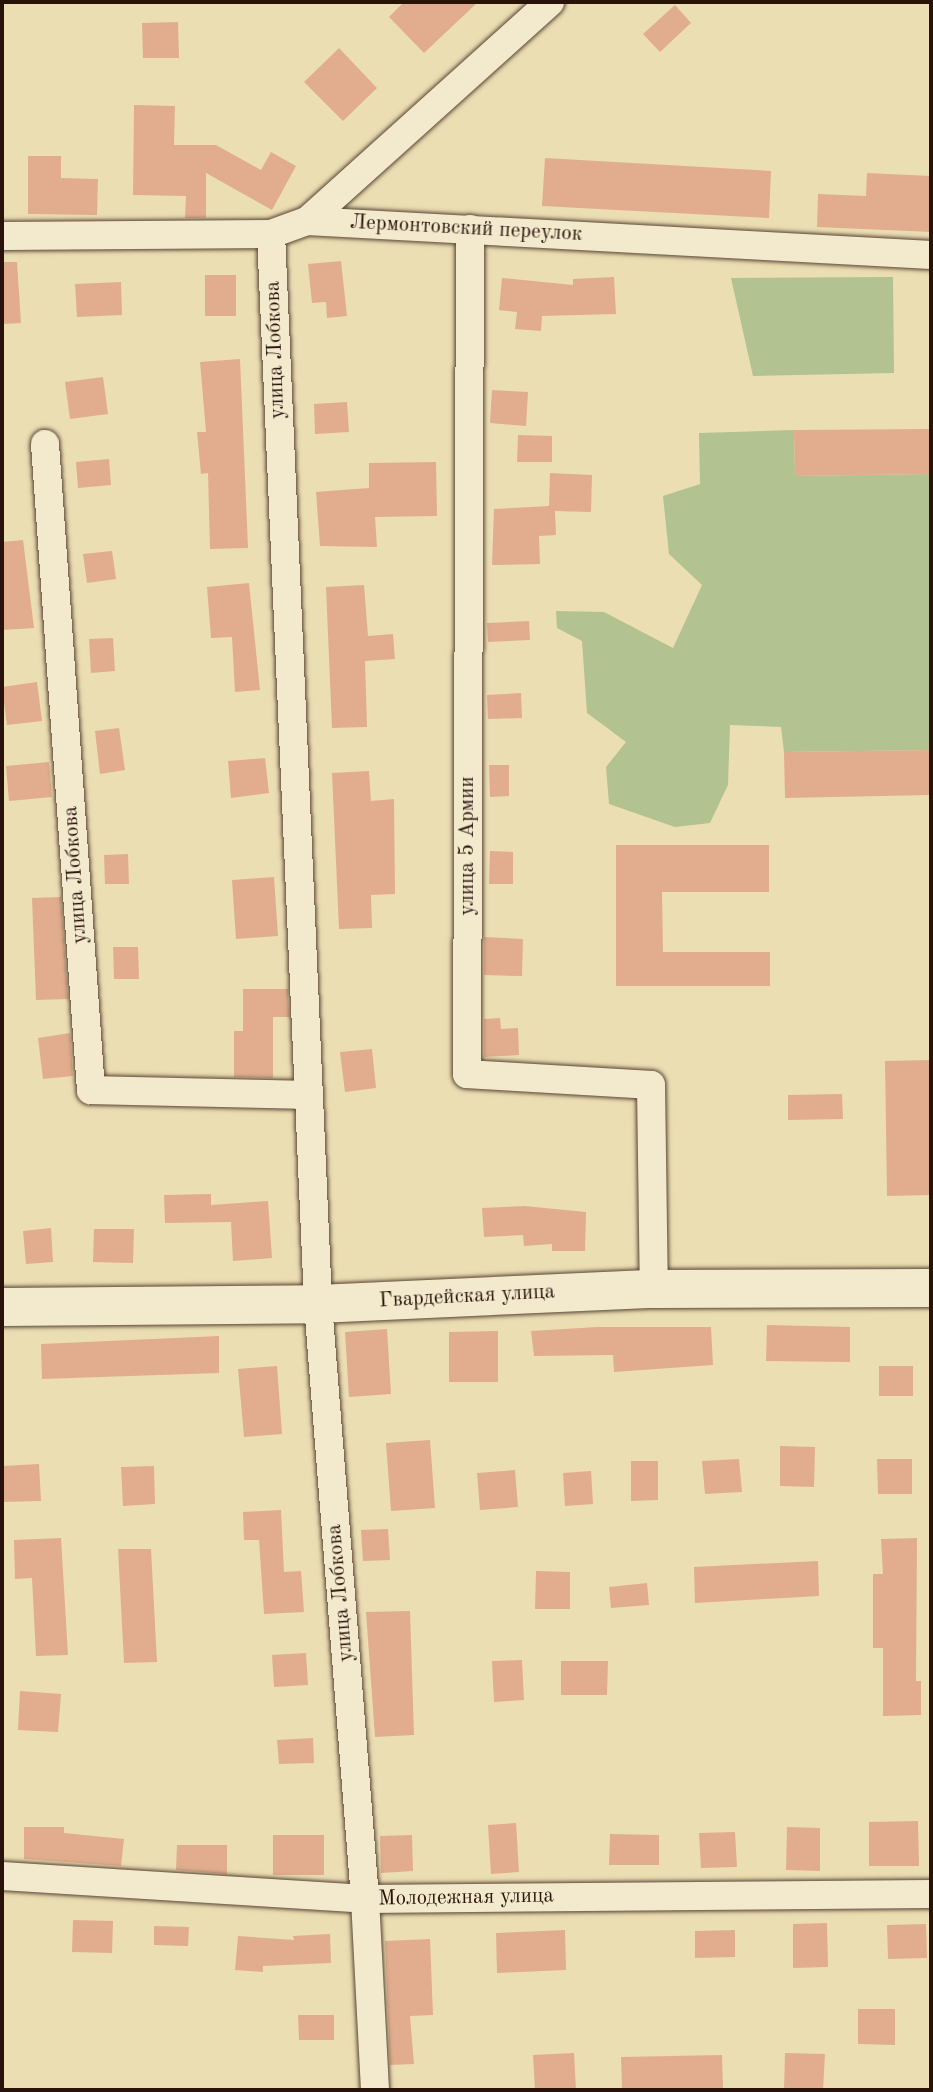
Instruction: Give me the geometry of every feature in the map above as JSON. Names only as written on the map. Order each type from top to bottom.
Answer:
[{"type":"main road","name":"Гвардейская улица","points":[[2,1307],[318,1304],[654,1289],[931,1288]]},
{"type":"street","points":[[307,221],[550,2]]},
{"type":"street","name":"Лермонтовский переулок","points":[[2,236],[271,234],[307,221],[931,255]]},
{"type":"street","name":"улица 5 Армии","points":[[470,229],[467,1074],[651,1085],[654,1289]]},
{"type":"street","name":"улица Лобкова","points":[[271,234],[318,1304],[365,1899],[375,2090]]},
{"type":"street","name":"улица Лобкова","points":[[45,444],[91,1090],[308,1095]]},
{"type":"street","name":"Молодежная улица","points":[[2,1876],[365,1899],[931,1894]]},
{"type":"green space","points":[[893,277],[894,373],[753,376],[731,278]]},
{"type":"green space","points":[[794,430],[795,476],[931,474],[931,750],[784,752],[781,727],[730,725],[728,785],[710,823],[675,827],[609,804],[606,767],[626,742],[587,713],[582,641],[557,628],[556,611],[604,612],[673,648],[702,585],[669,554],[663,496],[700,484],[699,433]]},
{"type":"building","points":[[404,2],[478,2],[424,53],[389,17]]},
{"type":"building","points":[[675,5],[691,23],[660,52],[643,34]]},
{"type":"building","points":[[178,22],[179,58],[143,58],[142,23]]},
{"type":"building","points":[[339,48],[377,88],[343,121],[304,82]]},
{"type":"building","points":[[134,105],[175,106],[174,145],[216,145],[261,170],[271,152],[296,166],[272,210],[206,173],[206,218],[185,218],[186,196],[133,195]]},
{"type":"building","points":[[28,156],[61,156],[61,178],[98,179],[97,215],[28,214]]},
{"type":"building","points":[[545,158],[771,171],[769,218],[542,206]]},
{"type":"building","points":[[867,173],[931,176],[931,232],[817,227],[818,194],[866,196]]},
{"type":"building","points":[[341,261],[347,316],[327,318],[326,302],[312,303],[308,264]]},
{"type":"building","points":[[2,262],[17,262],[21,323],[2,324]]},
{"type":"building","points":[[205,275],[236,275],[236,316],[205,316]]},
{"type":"building","points":[[614,277],[616,314],[542,316],[541,331],[515,329],[517,312],[499,310],[502,278],[573,285],[573,279]]},
{"type":"building","points":[[121,282],[122,315],[77,317],[75,284]]},
{"type":"building","points":[[240,359],[248,548],[210,549],[208,473],[201,474],[197,432],[206,432],[200,362]]},
{"type":"building","points":[[103,377],[108,414],[70,419],[65,382]]},
{"type":"building","points":[[492,390],[528,392],[526,426],[490,423]]},
{"type":"building","points":[[347,402],[349,432],[315,434],[314,404]]},
{"type":"building","points":[[931,429],[931,474],[795,476],[794,430]]},
{"type":"building","points":[[518,435],[552,436],[552,462],[517,462]]},
{"type":"building","points":[[109,459],[111,485],[78,488],[76,462]]},
{"type":"building","points":[[436,462],[437,516],[375,517],[377,547],[320,546],[316,492],[369,488],[369,463]]},
{"type":"building","points":[[550,473],[592,475],[591,512],[555,511],[556,535],[539,536],[540,564],[492,565],[494,509],[549,506]]},
{"type":"building","points":[[23,540],[34,628],[2,630],[2,542]]},
{"type":"building","points":[[112,551],[116,579],[87,583],[83,554]]},
{"type":"building","points":[[249,583],[260,690],[235,692],[232,637],[211,638],[207,587]]},
{"type":"building","points":[[364,585],[368,636],[393,634],[395,659],[365,661],[367,727],[332,728],[326,587]]},
{"type":"building","points":[[529,621],[530,640],[488,642],[487,623]]},
{"type":"building","points":[[113,638],[115,671],[91,673],[89,639]]},
{"type":"building","points":[[37,682],[42,721],[7,725],[2,687]]},
{"type":"building","points":[[521,693],[522,718],[488,719],[487,695]]},
{"type":"building","points":[[119,728],[125,770],[100,774],[95,731]]},
{"type":"building","points":[[931,750],[931,795],[785,798],[784,752]]},
{"type":"building","points":[[265,758],[269,793],[231,798],[228,761]]},
{"type":"building","points":[[49,762],[52,797],[9,801],[6,766]]},
{"type":"building","points":[[489,765],[509,765],[509,796],[490,797]]},
{"type":"building","points":[[369,771],[371,801],[394,799],[395,894],[371,895],[372,928],[339,929],[332,773]]},
{"type":"building","points":[[616,845],[769,845],[769,892],[662,892],[663,952],[770,952],[770,986],[616,986]]},
{"type":"building","points":[[490,851],[513,852],[513,884],[489,884]]},
{"type":"building","points":[[128,854],[129,884],[105,884],[104,855]]},
{"type":"building","points":[[274,877],[278,936],[236,939],[232,880]]},
{"type":"building","points":[[61,897],[68,999],[36,1000],[32,898]]},
{"type":"building","points":[[484,937],[523,939],[522,976],[484,975]]},
{"type":"building","points":[[113,947],[138,947],[139,979],[114,979]]},
{"type":"building","points":[[243,989],[288,989],[289,1017],[273,1017],[273,1078],[234,1077],[234,1031],[243,1031]]},
{"type":"building","points":[[500,1018],[501,1029],[518,1028],[519,1055],[484,1057],[484,1019]]},
{"type":"building","points":[[70,1033],[73,1076],[43,1079],[38,1038]]},
{"type":"building","points":[[372,1049],[376,1088],[345,1092],[340,1052]]},
{"type":"building","points":[[931,1060],[931,1195],[887,1196],[885,1061]]},
{"type":"building","points":[[842,1094],[843,1119],[788,1120],[788,1095]]},
{"type":"building","points":[[211,1194],[211,1205],[268,1201],[272,1258],[233,1261],[231,1222],[165,1223],[164,1195]]},
{"type":"building","points":[[524,1206],[586,1212],[585,1251],[552,1251],[552,1244],[524,1246],[523,1235],[484,1237],[482,1208]]},
{"type":"building","points":[[51,1228],[53,1262],[26,1264],[23,1231]]},
{"type":"building","points":[[94,1229],[134,1229],[133,1263],[93,1262]]},
{"type":"building","points":[[767,1325],[850,1327],[850,1362],[766,1361]]},
{"type":"building","points":[[597,1327],[711,1327],[713,1365],[614,1372],[613,1355],[534,1356],[531,1331]]},
{"type":"building","points":[[387,1329],[391,1394],[349,1397],[345,1332]]},
{"type":"building","points":[[498,1331],[498,1382],[449,1382],[449,1332]]},
{"type":"building","points":[[219,1336],[219,1373],[42,1379],[41,1344]]},
{"type":"building","points":[[277,1366],[282,1434],[244,1437],[238,1369]]},
{"type":"building","points":[[879,1366],[913,1366],[913,1396],[879,1396]]},
{"type":"building","points":[[430,1440],[435,1508],[391,1511],[386,1443]]},
{"type":"building","points":[[780,1446],[815,1447],[814,1487],[780,1486]]},
{"type":"building","points":[[739,1459],[742,1492],[705,1494],[702,1461]]},
{"type":"building","points":[[877,1459],[912,1459],[912,1494],[878,1494]]},
{"type":"building","points":[[631,1461],[658,1461],[658,1500],[631,1501]]},
{"type":"building","points":[[39,1464],[41,1501],[2,1502],[2,1466]]},
{"type":"building","points":[[154,1466],[155,1504],[123,1506],[121,1467]]},
{"type":"building","points":[[515,1470],[518,1507],[480,1510],[477,1473]]},
{"type":"building","points":[[591,1471],[593,1504],[565,1506],[563,1473]]},
{"type":"building","points":[[281,1510],[284,1572],[301,1571],[304,1612],[264,1614],[259,1540],[244,1540],[243,1512]]},
{"type":"building","points":[[388,1529],[390,1560],[363,1561],[361,1530]]},
{"type":"building","points":[[61,1538],[68,1655],[36,1656],[32,1578],[15,1579],[14,1540]]},
{"type":"building","points":[[917,1538],[916,1681],[921,1681],[921,1715],[883,1716],[883,1648],[873,1648],[873,1574],[883,1574],[881,1539]]},
{"type":"building","points":[[118,1549],[151,1549],[157,1662],[124,1663]]},
{"type":"building","points":[[818,1561],[819,1596],[695,1603],[694,1567]]},
{"type":"building","points":[[536,1571],[570,1572],[570,1609],[535,1609]]},
{"type":"building","points":[[647,1583],[649,1605],[611,1608],[609,1587]]},
{"type":"building","points":[[410,1611],[414,1735],[375,1737],[366,1612]]},
{"type":"building","points":[[306,1653],[308,1685],[274,1687],[272,1655]]},
{"type":"building","points":[[522,1660],[524,1700],[494,1702],[492,1661]]},
{"type":"building","points":[[561,1661],[608,1661],[607,1695],[561,1695]]},
{"type":"building","points":[[20,1691],[61,1694],[58,1732],[18,1730]]},
{"type":"building","points":[[313,1738],[314,1763],[279,1764],[277,1740]]},
{"type":"building","points":[[918,1821],[919,1866],[869,1866],[869,1822]]},
{"type":"building","points":[[516,1823],[519,1872],[491,1874],[488,1825]]},
{"type":"building","points":[[24,1827],[64,1827],[64,1833],[124,1839],[121,1866],[24,1859]]},
{"type":"building","points":[[787,1827],[820,1828],[820,1871],[786,1870]]},
{"type":"building","points":[[735,1832],[737,1867],[701,1868],[699,1833]]},
{"type":"building","points":[[610,1834],[659,1835],[659,1865],[609,1865]]},
{"type":"building","points":[[273,1835],[324,1835],[324,1875],[273,1875]]},
{"type":"building","points":[[412,1835],[413,1871],[381,1873],[380,1836]]},
{"type":"building","points":[[177,1845],[227,1845],[227,1874],[176,1870]]},
{"type":"building","points":[[73,1920],[113,1921],[112,1953],[72,1952]]},
{"type":"building","points":[[827,1923],[828,1967],[793,1968],[793,1924]]},
{"type":"building","points":[[926,1924],[927,1958],[888,1959],[887,1925]]},
{"type":"building","points":[[154,1926],[189,1927],[188,1946],[154,1945]]},
{"type":"building","points":[[565,1930],[566,1970],[497,1973],[496,1933]]},
{"type":"building","points":[[735,1930],[735,1957],[695,1958],[695,1931]]},
{"type":"building","points":[[330,1934],[331,1963],[263,1966],[263,1972],[235,1970],[238,1936],[294,1940],[293,1936]]},
{"type":"building","points":[[430,1939],[433,2015],[410,2016],[414,2064],[390,2065],[385,1941]]},
{"type":"building","points":[[858,2009],[895,2009],[895,2045],[858,2044]]},
{"type":"building","points":[[298,2015],[334,2015],[334,2040],[299,2040]]},
{"type":"building","points":[[574,2053],[576,2090],[535,2090],[533,2055]]},
{"type":"building","points":[[785,2053],[825,2054],[823,2090],[784,2090]]},
{"type":"building","points":[[722,2055],[723,2088],[622,2089],[621,2057]]}]
